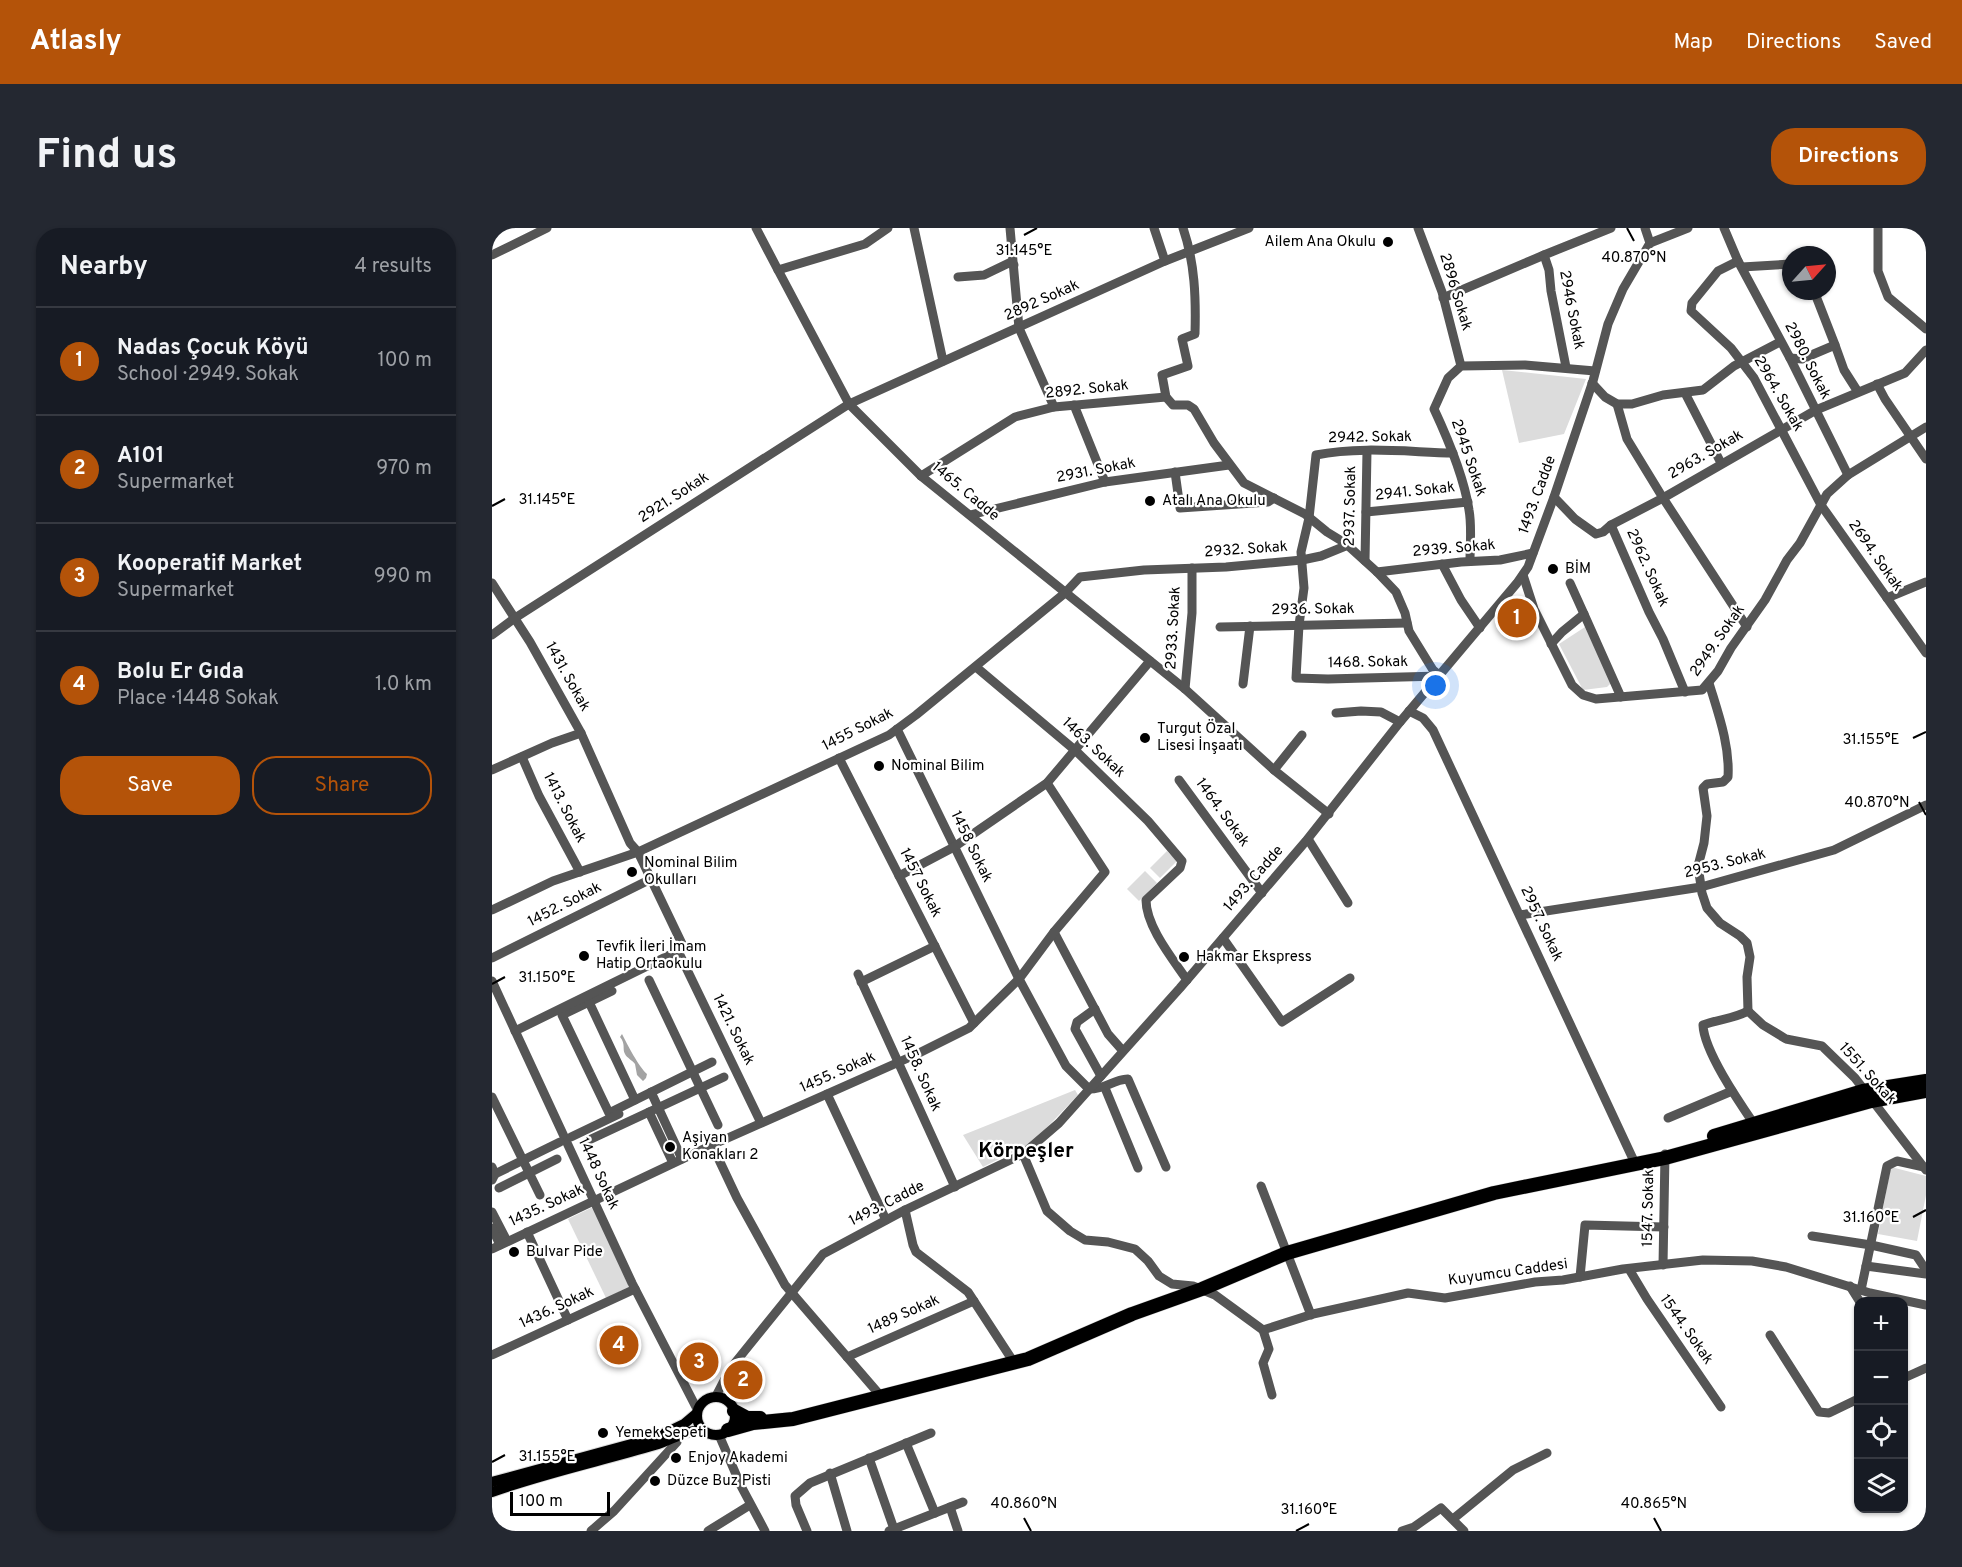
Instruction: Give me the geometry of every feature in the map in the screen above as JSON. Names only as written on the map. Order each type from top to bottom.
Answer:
[{"type":"highway","points":[[724,1432],[753,1424],[793,1419],[1028,1359],[1286,1250],[1492,1184],[1665,1155],[1754,1124],[1926,1081]]},
{"type":"highway","points":[[1286,1250],[1494,1193],[1765,1132],[1867,1096],[1926,1091]]},
{"type":"highway","points":[[734,1411],[747,1418],[762,1418],[879,1394],[1024,1354],[1197,1287]]},
{"type":"main road","points":[[492,1482],[657,1437],[684,1424],[708,1398],[716,1396],[730,1403],[734,1411],[733,1424],[724,1432],[714,1435],[703,1430],[698,1423],[698,1409]]},
{"type":"main road","points":[[492,1492],[658,1444],[679,1435],[703,1430]]},
{"type":"street","points":[[492,255],[547,228]]},
{"type":"street","name":"1465. Cadde","points":[[756,228],[849,404],[921,476],[1185,689],[1274,770],[1329,814]]},
{"type":"street","points":[[778,270],[865,244],[888,228]]},
{"type":"street","points":[[914,228],[943,361]]},
{"type":"street","points":[[1010,228],[1019,328],[1054,407]]},
{"type":"street","points":[[1154,228],[1166,261]]},
{"type":"street","points":[[1184,228],[1191,251],[1196,299],[1195,334],[1182,339],[1188,366],[1162,375],[1166,397],[1173,405],[1188,405],[1194,409],[1203,427],[1244,483],[1309,518],[1348,545],[1377,572],[1396,592],[1409,632],[1433,670],[1440,675]]},
{"type":"street","name":"2892 Sokak","points":[[849,404],[1166,261],[1249,228]]},
{"type":"street","name":"2896 Sokak","points":[[1418,228],[1443,298],[1461,366]]},
{"type":"street","points":[[1645,228],[1650,243],[1688,228]]},
{"type":"street","name":"2980. Sokak","points":[[1724,228],[1740,264],[1848,475]]},
{"type":"street","points":[[1878,228],[1878,271],[1888,297],[1926,330]]},
{"type":"street","name":"2946 Sokak","points":[[1566,367],[1549,270],[1544,255],[1575,244],[1604,229]]},
{"type":"street","name":"1493. Cadde","points":[[716,1396],[730,1369],[823,1254],[904,1210],[1023,1154],[1059,1123],[1187,980],[1308,839],[1400,722],[1523,575],[1554,496],[1596,372],[1608,324],[1623,289],[1650,243]]},
{"type":"street","points":[[1443,298],[1544,255]]},
{"type":"street","points":[[958,277],[984,275],[1011,262],[1014,265]]},
{"type":"street","points":[[1740,264],[1782,264]]},
{"type":"street","name":"2964. Sokak","points":[[1740,264],[1718,271],[1692,303],[1691,311],[1731,348],[1754,378],[1821,505]]},
{"type":"street","points":[[1818,300],[1844,370],[1858,392]]},
{"type":"street","points":[[1592,383],[1605,398],[1617,404],[1632,404],[1663,395],[1702,390],[1742,362],[1780,342]]},
{"type":"street","points":[[1790,358],[1802,359],[1835,345]]},
{"type":"street","name":"2963. Sokak","points":[[1611,525],[1663,498],[1816,410],[1905,373],[1926,350]]},
{"type":"street","points":[[1461,366],[1525,364],[1596,372]]},
{"type":"street","name":"2945 Sokak","points":[[1461,366],[1448,378],[1434,409],[1453,453],[1468,502],[1470,561]]},
{"type":"street","points":[[1877,384],[1926,459]]},
{"type":"street","points":[[1685,393],[1721,463]]},
{"type":"street","name":"2892. Sokak","points":[[921,476],[1015,417],[1054,407],[1166,397]]},
{"type":"street","name":"2921. Sokak","points":[[492,635],[849,404]]},
{"type":"street","points":[[1617,404],[1628,439],[1663,498],[1747,627]]},
{"type":"street","points":[[1074,405],[1105,482]]},
{"type":"street","name":"2949. Sokak","points":[[1523,575],[1531,593],[1534,609],[1551,644],[1572,685],[1583,695],[1596,699],[1702,690],[1765,600],[1827,494],[1848,475],[1926,427]]},
{"type":"street","name":"2942. Sokak","points":[[1309,518],[1316,455],[1330,452],[1367,451],[1453,453]]},
{"type":"street","name":"2937. Sokak","points":[[1365,561],[1367,451]]},
{"type":"street","name":"2931. Sokak","points":[[970,515],[1105,482],[1229,465]]},
{"type":"street","points":[[1175,472],[1180,508],[1268,502],[1274,498]]},
{"type":"street","name":"2962. Sokak","points":[[1554,496],[1575,519],[1596,534],[1603,532],[1611,525],[1685,692]]},
{"type":"street","name":"2941. Sokak","points":[[1366,512],[1468,502]]},
{"type":"street","name":"2694. Sokak","points":[[1821,505],[1887,598],[1923,642],[1926,653]]},
{"type":"street","points":[[1299,625],[1304,588],[1301,552],[1309,518]]},
{"type":"street","name":"2932. Sokak","points":[[1065,593],[1080,577],[1144,570],[1226,567],[1302,560],[1321,556],[1348,545]]},
{"type":"street","name":"2939. Sokak","points":[[1377,572],[1470,561],[1500,560],[1533,553]]},
{"type":"street","points":[[1442,564],[1461,600],[1480,628]]},
{"type":"street","name":"2933. Sokak","points":[[1185,689],[1192,568]]},
{"type":"street","points":[[1887,598],[1926,582]]},
{"type":"street","name":"1431. Sokak","points":[[492,583],[515,618],[581,733],[552,743],[492,770]]},
{"type":"street","points":[[1570,583],[1621,696]]},
{"type":"street","name":"1455 Sokak","points":[[580,872],[638,852],[889,735],[1065,593]]},
{"type":"street","points":[[1551,644],[1584,614]]},
{"type":"street","name":"2936. Sokak","points":[[1220,627],[1407,623]]},
{"type":"street","name":"1468. Sokak","points":[[1299,625],[1296,678],[1440,675]]},
{"type":"street","points":[[1243,684],[1250,626]]},
{"type":"street","points":[[899,876],[954,847],[1047,783],[1150,661]]},
{"type":"street","name":"1463. Sokak","points":[[976,667],[1076,751],[1148,821],[1182,861],[1180,868],[1146,900],[1146,911],[1165,948],[1187,980]]},
{"type":"street","points":[[1709,683],[1725,739],[1729,763],[1728,777],[1723,782],[1707,784],[1703,788],[1707,816],[1704,843],[1698,866],[1701,887],[1707,908],[1720,923],[1747,943],[1750,957],[1747,977],[1748,1011],[1737,1017],[1718,1019],[1702,1025],[1710,1049],[1732,1092],[1754,1124]]},
{"type":"street","name":"2957. Sokak","points":[[1409,711],[1422,718],[1433,730],[1633,1159]]},
{"type":"street","points":[[1336,713],[1382,712],[1400,722]]},
{"type":"street","name":"1458 Sokak","points":[[897,729],[1019,979],[1066,1066],[1089,1089]]},
{"type":"street","name":"1421. Sokak","points":[[581,733],[630,843],[638,852],[651,879],[761,1123]]},
{"type":"street","points":[[1274,770],[1302,735]]},
{"type":"street","name":"1413. Sokak","points":[[522,757],[539,796],[580,872]]},
{"type":"street","name":"1457 Sokak","points":[[839,758],[974,1023]]},
{"type":"street","name":"1464. Sokak","points":[[1179,780],[1262,893]]},
{"type":"street","name":"1455. Sokak","points":[[712,1144],[899,1062],[969,1028],[1019,979],[1054,932],[1105,872],[1047,783]]},
{"type":"street","name":"2953. Sokak","points":[[1520,915],[1701,887],[1834,850],[1926,805]]},
{"type":"street","points":[[1308,839],[1348,903]]},
{"type":"street","points":[[492,910],[553,881],[580,872]]},
{"type":"street","name":"1452. Sokak","points":[[492,958],[651,879]]},
{"type":"street","points":[[1054,932],[1108,1034],[1124,1051]]},
{"type":"street","points":[[1223,938],[1282,1022],[1350,978]]},
{"type":"street","name":"1458. Sokak","points":[[935,946],[860,978],[955,1187]]},
{"type":"street","points":[[515,1031],[681,949]]},
{"type":"street","points":[[649,980],[718,1125]]},
{"type":"street","name":"1448 Sokak","points":[[492,981],[635,1289],[680,1377],[686,1382],[698,1409]]},
{"type":"street","points":[[612,991],[562,1015],[609,1113],[635,1100],[652,1095]]},
{"type":"street","points":[[589,1002],[635,1100]]},
{"type":"street","points":[[1095,1009],[1077,1022],[1075,1029],[1101,1076]]},
{"type":"street","name":"1551. Sokak","points":[[1748,1011],[1786,1039],[1822,1046],[1854,1078],[1925,1169]]},
{"type":"street","points":[[571,1137],[712,1062]]},
{"type":"street","points":[[589,1140],[724,1077]]},
{"type":"street","points":[[1089,1089],[1105,1088],[1119,1079],[1128,1079],[1166,1167]]},
{"type":"street","points":[[1105,1088],[1138,1168]]},
{"type":"street","points":[[1668,1118],[1732,1092]]},
{"type":"street","points":[[827,1094],[886,1220]]},
{"type":"street","points":[[652,1095],[654,1110],[677,1161]]},
{"type":"street","points":[[492,1097],[540,1195]]},
{"type":"street","points":[[495,1177],[522,1160],[557,1143]]},
{"type":"street","points":[[712,1144],[737,1198],[785,1285],[879,1394]]},
{"type":"street","name":"1435. Sokak","points":[[500,1245],[712,1144]]},
{"type":"street","points":[[1023,1154],[1047,1211],[1070,1231],[1085,1240],[1108,1242],[1135,1249],[1159,1276],[1172,1284],[1197,1287],[1215,1295],[1263,1330],[1269,1349],[1263,1363],[1272,1395]]},
{"type":"street","name":"1547. Sokak","points":[[1663,1265],[1665,1155]]},
{"type":"street","points":[[495,1177],[529,1173],[557,1159]]},
{"type":"street","points":[[1862,1290],[1887,1166],[1897,1161],[1925,1169]]},
{"type":"street","points":[[1260,1186],[1311,1315]]},
{"type":"street","points":[[904,1210],[916,1252],[968,1292],[1011,1358]]},
{"type":"street","points":[[492,1212],[500,1245]]},
{"type":"street","points":[[1580,1277],[1585,1226],[1664,1227]]},
{"type":"street","points":[[492,1228],[500,1245]]},
{"type":"street","points":[[527,1232],[568,1320]]},
{"type":"street","points":[[1812,1236],[1916,1255],[1926,1272]]},
{"type":"street","name":"Kuyumcu Caddesi","points":[[1263,1330],[1311,1315],[1408,1293],[1445,1298],[1535,1282],[1703,1260],[1752,1261],[1786,1267],[1862,1290],[1926,1305]]},
{"type":"street","points":[[1866,1266],[1926,1272]]},
{"type":"street","name":"1544. Sokak","points":[[1629,1269],[1721,1407]]},
{"type":"street","points":[[1850,1286],[1857,1297]]},
{"type":"street","name":"1436. Sokak","points":[[492,1355],[635,1289]]},
{"type":"street","name":"1489 Sokak","points":[[847,1357],[974,1301]]},
{"type":"street","points":[[1770,1335],[1819,1412],[1829,1413],[1854,1401]]},
{"type":"street","points":[[1908,1374],[1926,1368]]},
{"type":"street","points":[[724,1432],[750,1505],[765,1531]]},
{"type":"street","points":[[807,1531],[796,1505],[795,1496],[810,1483],[931,1433]]},
{"type":"street","points":[[591,1531],[629,1495],[677,1442],[679,1435]]},
{"type":"street","points":[[906,1443],[935,1513]]},
{"type":"street","points":[[1453,1519],[1513,1470],[1547,1453]]},
{"type":"street","points":[[869,1458],[892,1530],[963,1502]]},
{"type":"street","points":[[830,1473],[847,1531]]},
{"type":"street","points":[[708,1531],[750,1505]]},
{"type":"street","points":[[950,1507],[958,1531]]},
{"type":"street","points":[[1402,1531],[1413,1527],[1441,1508],[1464,1531]]},
{"type":"shaded area","points":[[1502,370],[1586,379],[1564,434],[1519,443]]},
{"type":"shaded area","points":[[1585,627],[1611,683],[1607,687],[1583,690],[1559,644]]},
{"type":"shaded area","points":[[1167,851],[1177,861],[1160,878],[1150,868]]},
{"type":"shaded area","points":[[1145,871],[1157,883],[1139,901],[1127,889]]},
{"type":"shaded area","points":[[622,1034],[647,1074],[643,1081],[637,1075],[635,1064],[625,1054],[620,1037]]},
{"type":"shaded area","points":[[1075,1090],[1078,1095],[1033,1142],[983,1167],[963,1135]]},
{"type":"shaded area","points":[[1891,1167],[1926,1176],[1926,1195],[1917,1241],[1878,1234]]},
{"type":"shaded area","points":[[593,1207],[629,1287],[606,1298],[568,1219]]},
{"type":"place","name":"Ailem Ana Okulu","points":[[1388,242]]},
{"type":"place","name":"Atalı Ana Okulu","points":[[1150,501]]},
{"type":"place","name":"BİM","points":[[1553,569]]},
{"type":"place","name":"Nadas Çocuk Köyü","points":[[1517,618]]},
{"type":"place","name":"Turgut Özal Lisesi İnşaatı","points":[[1145,738]]},
{"type":"place","name":"Nominal Bilim","points":[[879,766]]},
{"type":"place","name":"Nominal Bilim Okulları","points":[[632,872]]},
{"type":"place","name":"Tevfik İleri İmam Hatip Ortaokulu","points":[[584,956]]},
{"type":"place","name":"Hakmar Ekspress","points":[[1184,957]]},
{"type":"place","name":"Aşiyan Konakları 2","points":[[670,1147]]},
{"type":"place","name":"Bulvar Pide","points":[[514,1252]]},
{"type":"place","name":"Bolu Er Gıda","points":[[619,1345]]},
{"type":"place","name":"Kooperatif Market","points":[[699,1362]]},
{"type":"place","name":"A101","points":[[743,1380]]},
{"type":"place","name":"Yemek Sepeti","points":[[603,1433]]},
{"type":"place","name":"Enjoy Akademi","points":[[676,1458]]},
{"type":"place","name":"Düzce Buz Pisti","points":[[655,1481]]},
{"type":"district","name":"Körpeşler","points":[[1026,1151]]}]
